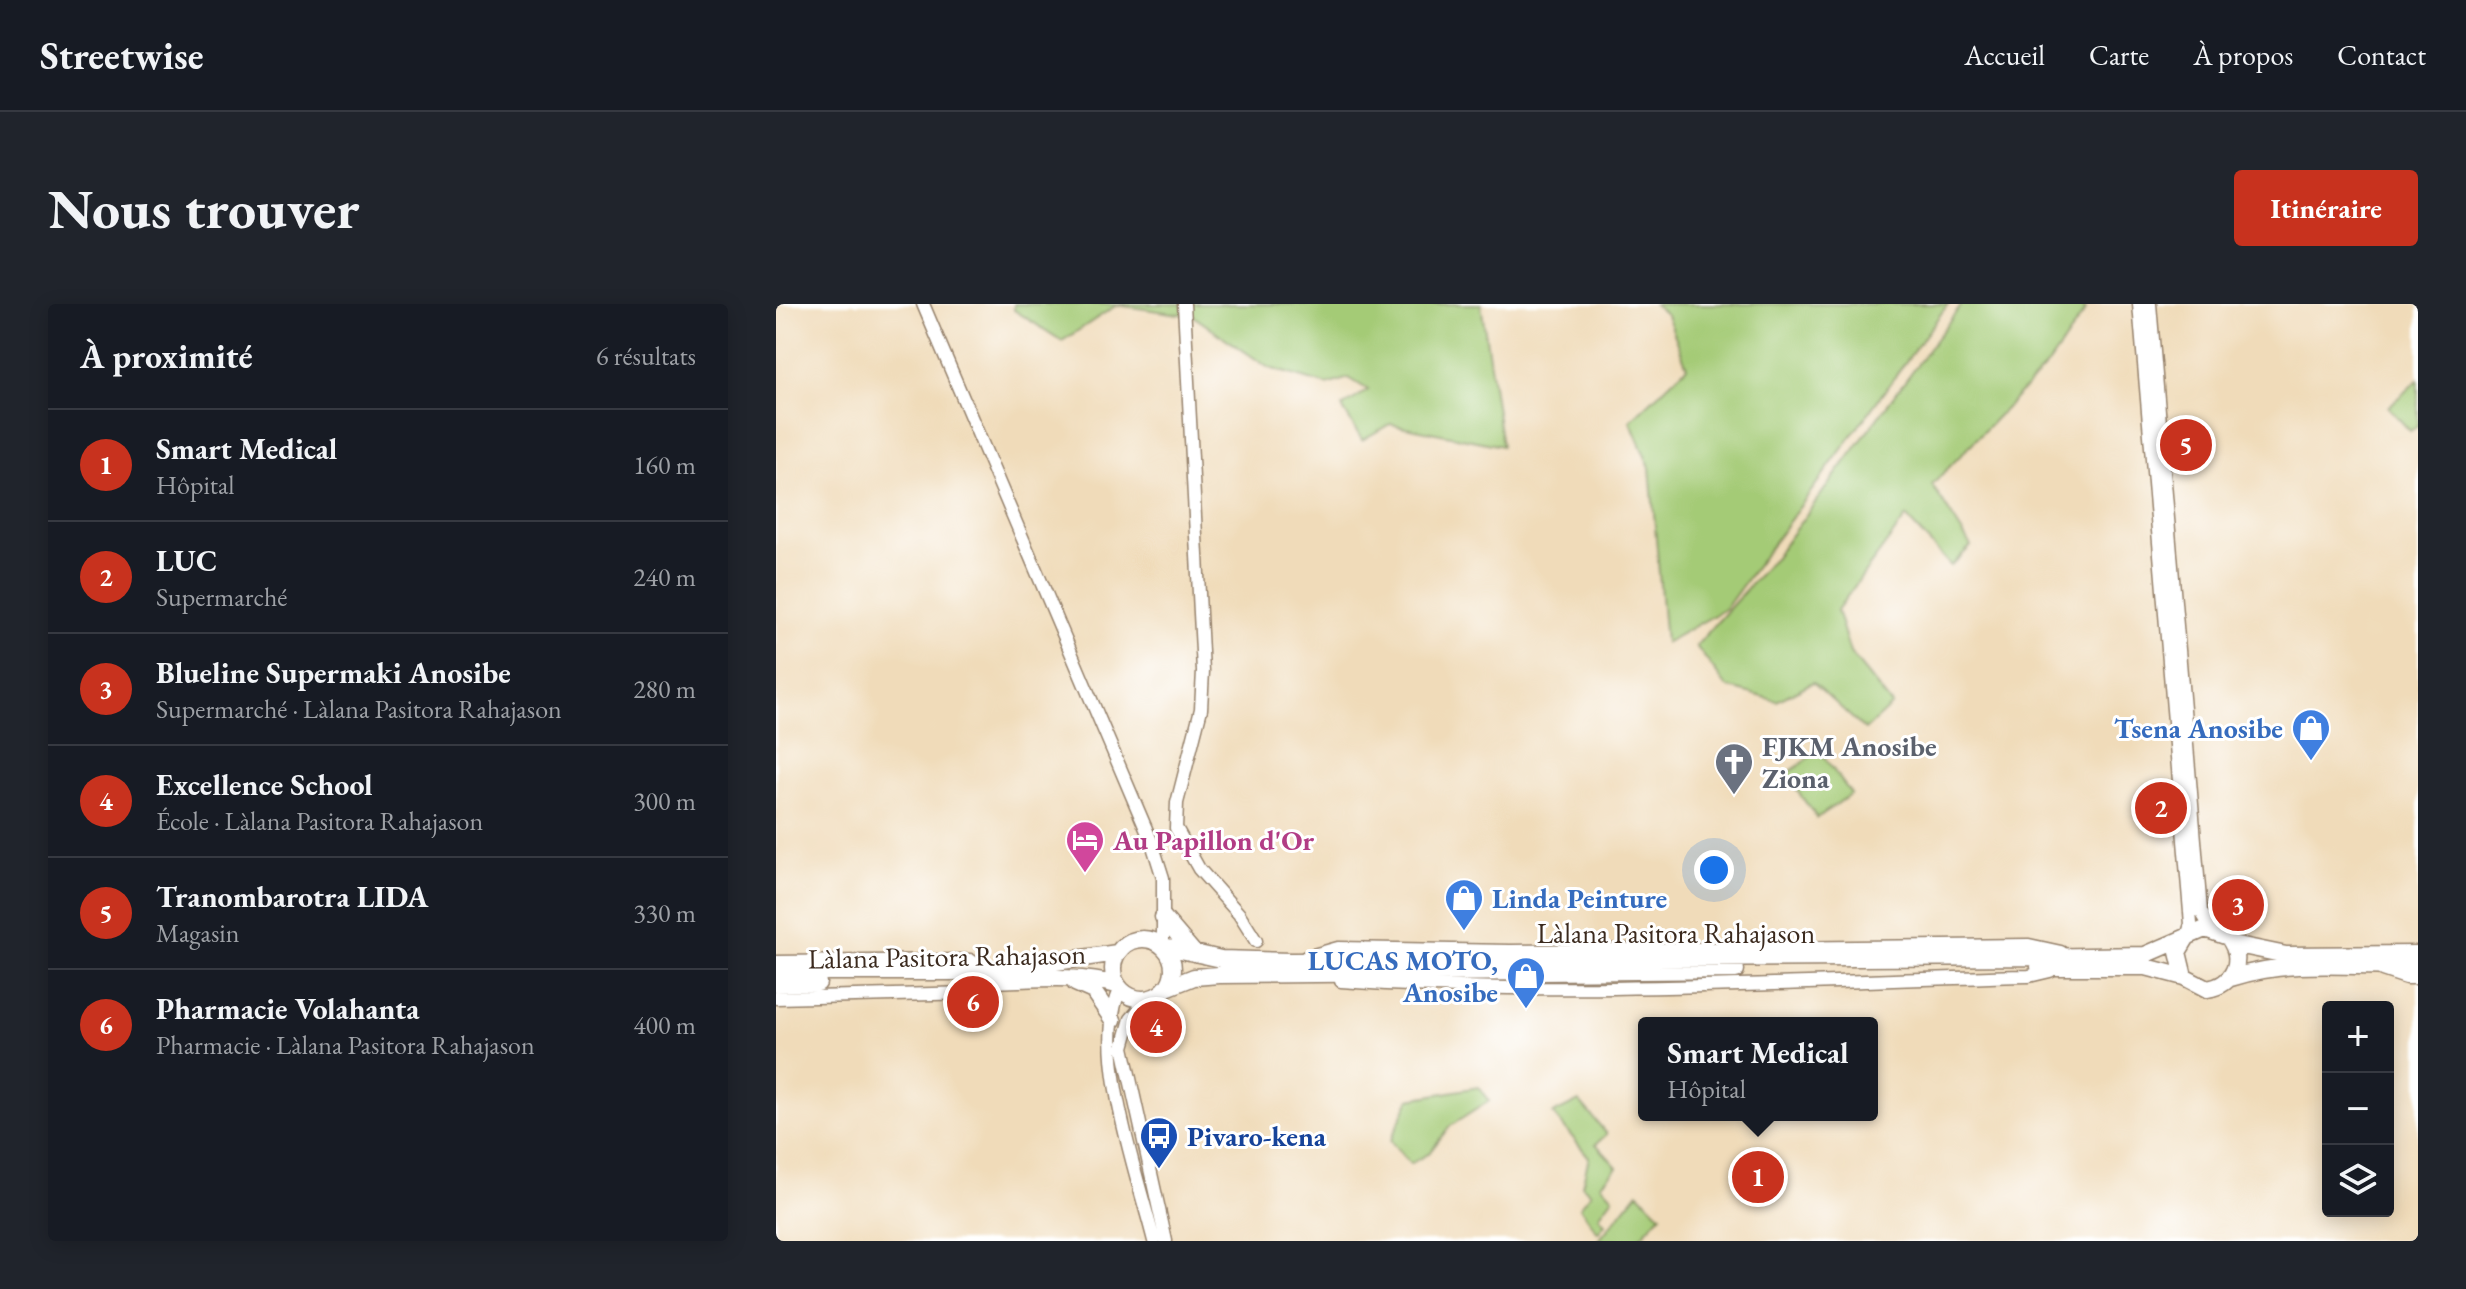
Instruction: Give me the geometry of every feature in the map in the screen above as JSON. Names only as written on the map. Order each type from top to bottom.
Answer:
[{"type":"main road","points":[[1163,917],[1198,956]]},
{"type":"main road","points":[[2418,954],[2286,955],[2233,944],[2212,929],[2199,930],[2187,937],[2178,952],[2184,977],[2207,989],[2258,969],[2288,966],[2418,967]]},
{"type":"main road","name":"Làlana Pasitora Rahajason","points":[[1169,987],[1194,977],[1292,967],[2073,961],[2145,955],[2187,937]]},
{"type":"main road","points":[[1144,939],[1163,946],[1173,963],[1169,987],[1147,1000],[1128,996],[1119,988],[1113,964],[1117,953],[1124,945],[1144,939]]},
{"type":"main road","points":[[2231,978],[2237,962],[2233,944]]},
{"type":"main road","name":"Làlana Pasitora Rahajason","points":[[1163,946],[1198,956],[1292,967]]},
{"type":"main road","name":"Làlana Pasitora Rahajason","points":[[776,984],[988,976],[1117,953]]},
{"type":"main road","name":"Làlana Pasitora Rahajason","points":[[2073,961],[2146,967],[2184,977]]},
{"type":"main road","name":"Làlana Pasitora Rahajason","points":[[776,972],[1097,980],[1119,988]]},
{"type":"main road","points":[[1054,978],[1093,991],[1113,1020]]},
{"type":"street","points":[[923,304],[1152,843],[1163,878],[1163,946]]},
{"type":"street","points":[[1184,304],[1203,671],[1201,709],[1177,803],[1176,828],[1199,869],[1251,929],[1256,941]]},
{"type":"street","points":[[2139,304],[2191,924],[2187,937]]},
{"type":"street","points":[[2150,304],[2201,912],[2212,929]]},
{"type":"street","points":[[1292,967],[1338,948],[1510,951],[2029,945],[2073,961]]},
{"type":"street","points":[[776,962],[970,960],[988,976],[972,993],[776,998]]},
{"type":"street","points":[[2375,967],[2406,978],[2418,978]]},
{"type":"street","points":[[1119,988],[1109,1058],[1154,1241]]},
{"type":"street","points":[[1147,1000],[1131,1019],[1123,1047],[1166,1241]]},
{"type":"green space","points":[[1014,304],[1481,304],[1502,446],[1390,424],[1362,440],[1342,407],[1368,390],[1349,378],[1327,385],[1269,368],[1193,316],[1117,305],[1062,341],[1014,310]]},
{"type":"green space","points":[[1654,304],[1948,304],[1725,609],[1665,643],[1650,468],[1630,421],[1687,367],[1667,315]]},
{"type":"green space","points":[[1962,304],[2081,304],[2086,310],[2049,363],[1932,485],[1971,546],[1951,566],[1906,517],[1837,610],[1850,653],[1892,705],[1865,730],[1813,682],[1777,701],[1727,687],[1696,646],[1774,558]]},
{"type":"green space","points":[[2418,380],[2418,426],[2410,431],[2388,407]]},
{"type":"green space","points":[[1819,750],[1851,794],[1817,818],[1786,775]]},
{"type":"green space","points":[[1478,1087],[1489,1101],[1449,1127],[1429,1153],[1410,1164],[1390,1141],[1410,1099]]},
{"type":"green space","points":[[1579,1101],[1607,1134],[1596,1144],[1617,1167],[1601,1184],[1613,1197],[1599,1216],[1605,1224],[1598,1233],[1580,1207],[1591,1193],[1582,1185],[1589,1157],[1553,1114]]},
{"type":"green space","points":[[1638,1192],[1661,1215],[1637,1241],[1598,1241]]},
{"type":"place","name":"Tranombarotra LIDA","points":[[2186,445]]},
{"type":"place","name":"Tsena Anosibe","points":[[2311,762]]},
{"type":"place","name":"FJKM Anosibe Ziona","points":[[1734,796]]},
{"type":"place","name":"LUC","points":[[2161,808]]},
{"type":"place","name":"Au Papillon d'Or","points":[[1085,874]]},
{"type":"place","name":"Blueline Supermaki Anosibe","points":[[2238,905]]},
{"type":"place","name":"Linda Peinture","points":[[1464,932]]},
{"type":"place","name":"Pharmacie Volahanta","points":[[973,1002]]},
{"type":"place","name":"LUCAS MOTO, Anosibe","points":[[1526,1010]]},
{"type":"place","name":"Excellence School","points":[[1156,1027]]},
{"type":"place","name":"Pivaro-kena","points":[[1159,1170]]},
{"type":"place","name":"Smart Medical","points":[[1758,1177]]}]
